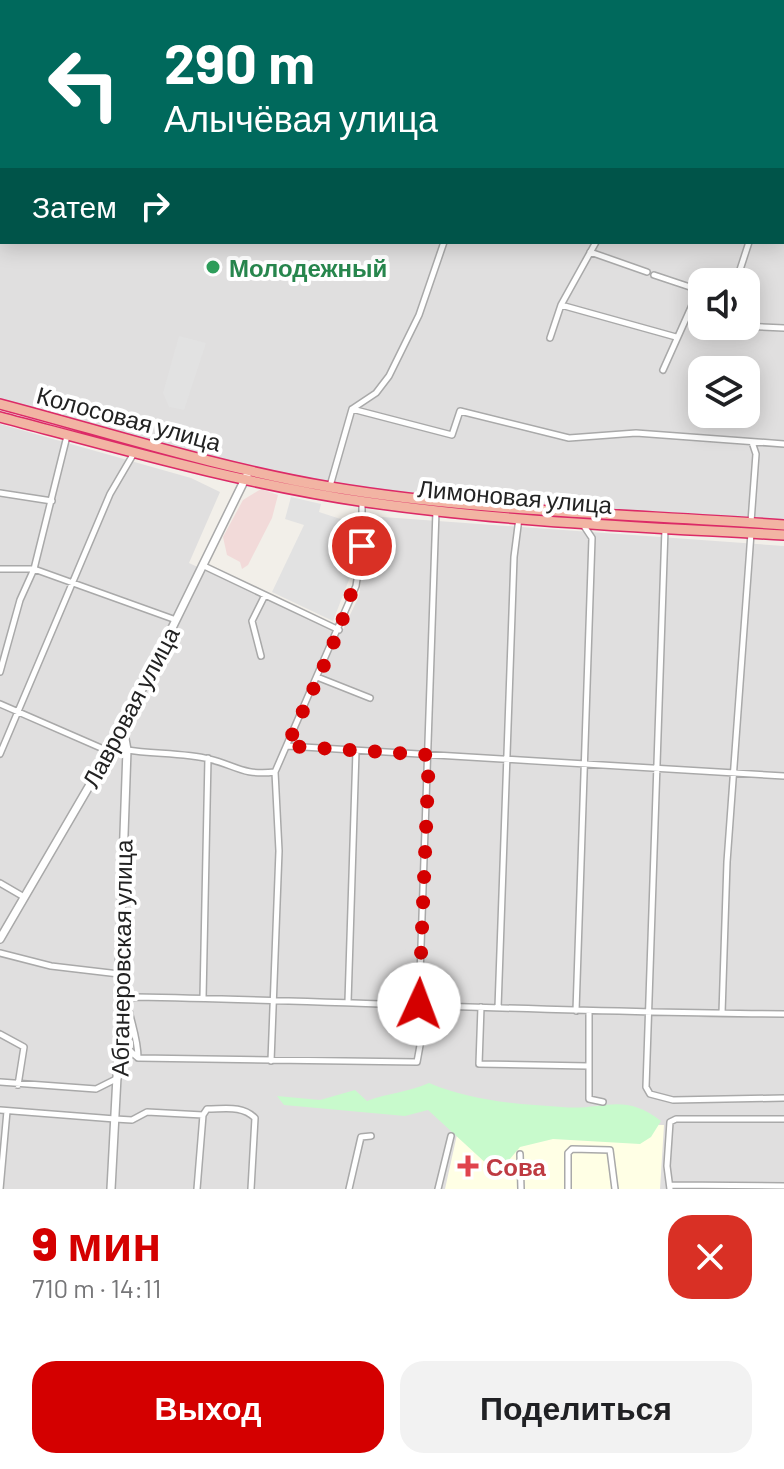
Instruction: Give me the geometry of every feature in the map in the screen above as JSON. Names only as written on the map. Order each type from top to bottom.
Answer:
[{"type":"highway","name":"Колосовая улица","points":[[0,404],[246,475]]},
{"type":"highway","name":"Колосовая улица","points":[[0,417],[134,453],[246,475]]},
{"type":"highway","name":"Лимоновая улица","points":[[246,475],[479,505],[751,528],[784,535]]},
{"type":"highway","name":"Лимоновая улица","points":[[246,475],[362,502],[436,511],[665,528],[784,525]]},
{"type":"street","points":[[330,487],[352,409],[376,393],[389,376],[419,315],[443,244]]},
{"type":"street","points":[[550,338],[561,305],[595,244]]},
{"type":"street","points":[[741,268],[748,244]]},
{"type":"street","points":[[590,252],[647,272]]},
{"type":"street","points":[[654,275],[688,286]]},
{"type":"street","points":[[561,305],[676,337]]},
{"type":"street","points":[[663,370],[688,313]]},
{"type":"street","points":[[760,327],[784,328]]},
{"type":"street","points":[[352,409],[452,435],[460,411],[569,438],[636,433],[784,444]]},
{"type":"street","points":[[0,672],[4,640],[34,569],[67,435]]},
{"type":"street","points":[[722,1013],[734,773],[756,454],[752,442]]},
{"type":"street","points":[[0,754],[110,494],[134,453]]},
{"type":"street","name":"Лавровая улица","points":[[0,939],[123,728],[246,475]]},
{"type":"street","points":[[0,493],[52,501]]},
{"type":"street","points":[[271,1061],[279,851],[275,772],[356,586],[362,546],[362,502]]},
{"type":"street","points":[[120,1049],[129,1050],[138,1058],[417,1062],[423,1029],[419,1004],[436,511]]},
{"type":"street","points":[[498,1008],[514,557],[519,518]]},
{"type":"street","points":[[576,1011],[592,538],[581,522]]},
{"type":"street","points":[[665,528],[646,1087],[650,1094],[673,1100],[784,1098]]},
{"type":"street","points":[[204,566],[339,630]]},
{"type":"street","points":[[0,569],[34,569],[177,621]]},
{"type":"street","points":[[261,656],[252,621],[265,595]]},
{"type":"street","points":[[317,677],[370,698]]},
{"type":"street","points":[[0,704],[108,751]]},
{"type":"street","name":"Абганеровская улица","points":[[111,1189],[124,1001],[119,974],[127,750],[123,728]]},
{"type":"street","points":[[287,746],[784,776]]},
{"type":"street","points":[[127,750],[208,758],[231,769],[260,774],[275,772]]},
{"type":"street","points":[[348,1002],[356,751]]},
{"type":"street","points":[[203,998],[208,758]]},
{"type":"street","points":[[0,883],[24,897]]},
{"type":"street","points":[[0,953],[51,966],[119,974]]},
{"type":"street","points":[[138,1058],[138,1035],[124,1001],[136,997],[576,1011],[784,1014]]},
{"type":"street","points":[[481,1007],[479,1064],[588,1066]]},
{"type":"street","points":[[589,1011],[589,1099],[603,1102]]},
{"type":"street","points":[[0,1034],[24,1047],[18,1085]]},
{"type":"street","points":[[0,1082],[96,1089],[119,1078]]},
{"type":"street","points":[[197,1189],[203,1115],[207,1109],[243,1109],[255,1118],[251,1189]]},
{"type":"street","points":[[0,1189],[4,1110],[132,1120],[147,1112],[203,1115]]},
{"type":"street","points":[[784,1119],[676,1119],[670,1122],[668,1133],[670,1187],[784,1186]]},
{"type":"street","points":[[349,1189],[361,1137],[371,1136]]},
{"type":"street","points":[[438,1189],[451,1136]]},
{"type":"street","points":[[568,1189],[568,1153],[572,1149],[610,1150],[615,1189]]},
{"type":"street","points":[[520,1154],[521,1189]]},
{"type":"shaded area","points":[[0,244],[784,244],[784,522],[419,495],[326,482],[147,443],[0,403]]},
{"type":"shaded area","points":[[179,336],[206,343],[184,410],[169,407],[163,393]]},
{"type":"shaded area","points":[[0,424],[191,478],[220,492],[189,563],[341,634],[359,596],[369,516],[784,546],[784,1189],[0,1189]]},
{"type":"shaded area","points":[[261,489],[278,495],[272,518],[248,565],[242,569],[240,562],[227,555],[223,537],[243,500]]},
{"type":"shaded area","points":[[291,497],[321,504],[319,512],[359,525],[352,572],[333,621],[272,592],[304,525],[285,519]]},
{"type":"shaded area","points":[[460,1121],[664,1125],[660,1189],[445,1189]]},
{"type":"green space","points":[[429,1083],[461,1094],[511,1103],[576,1108],[624,1104],[648,1112],[661,1121],[651,1137],[640,1144],[553,1139],[520,1147],[504,1166],[489,1166],[428,1110],[405,1116],[284,1105],[277,1096],[320,1100],[355,1090],[367,1101]]},
{"type":"place","name":"Молодежный","points":[[213,267]]},
{"type":"place","name":"Сова","points":[[468,1166]]},
{"type":"route","points":[[362,546],[356,586],[347,611],[287,746],[429,755],[419,1004]]}]
